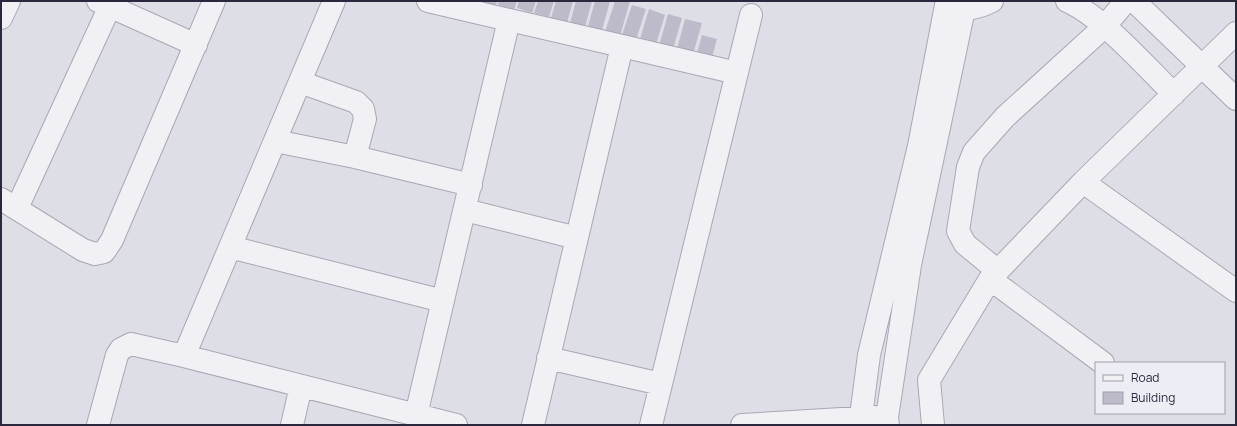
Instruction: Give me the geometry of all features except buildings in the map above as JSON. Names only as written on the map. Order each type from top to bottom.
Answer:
[{"type":"street","points":[[1,18],[9,1]]},
{"type":"street","points":[[196,45],[104,3],[9,204],[83,250],[95,254],[104,252],[112,240],[196,45],[214,1]]},
{"type":"street","points":[[184,356],[334,1]]},
{"type":"street","points":[[428,1],[737,73]]},
{"type":"street","points":[[950,5],[978,8],[992,1]]},
{"type":"street","points":[[1068,1],[1079,6],[1104,27],[1174,94]]},
{"type":"street","points":[[1102,362],[994,275],[965,244],[958,231],[968,167],[974,152],[1005,117],[1104,27],[1126,1]]},
{"type":"street","points":[[1134,1],[1236,99]]},
{"type":"street","points":[[861,421],[869,355],[919,146],[950,5]]},
{"type":"street","points":[[742,425],[887,421],[950,5]]},
{"type":"street","points":[[651,425],[751,15]]},
{"type":"street","points":[[416,415],[510,20]]},
{"type":"street","points":[[933,425],[929,380],[994,275],[1083,182],[1236,34]]},
{"type":"street","points":[[532,425],[622,46]]},
{"type":"street","points":[[300,82],[356,102],[363,109],[366,119],[355,157]]},
{"type":"street","points":[[275,141],[355,157],[471,185]]},
{"type":"street","points":[[1083,182],[1236,291]]},
{"type":"street","points":[[465,210],[577,238]]},
{"type":"street","points":[[230,247],[443,301]]},
{"type":"street","points":[[98,425],[118,355],[121,349],[131,344],[456,425]]},
{"type":"street","points":[[548,358],[661,384]]},
{"type":"street","points":[[292,425],[301,386]]}]
